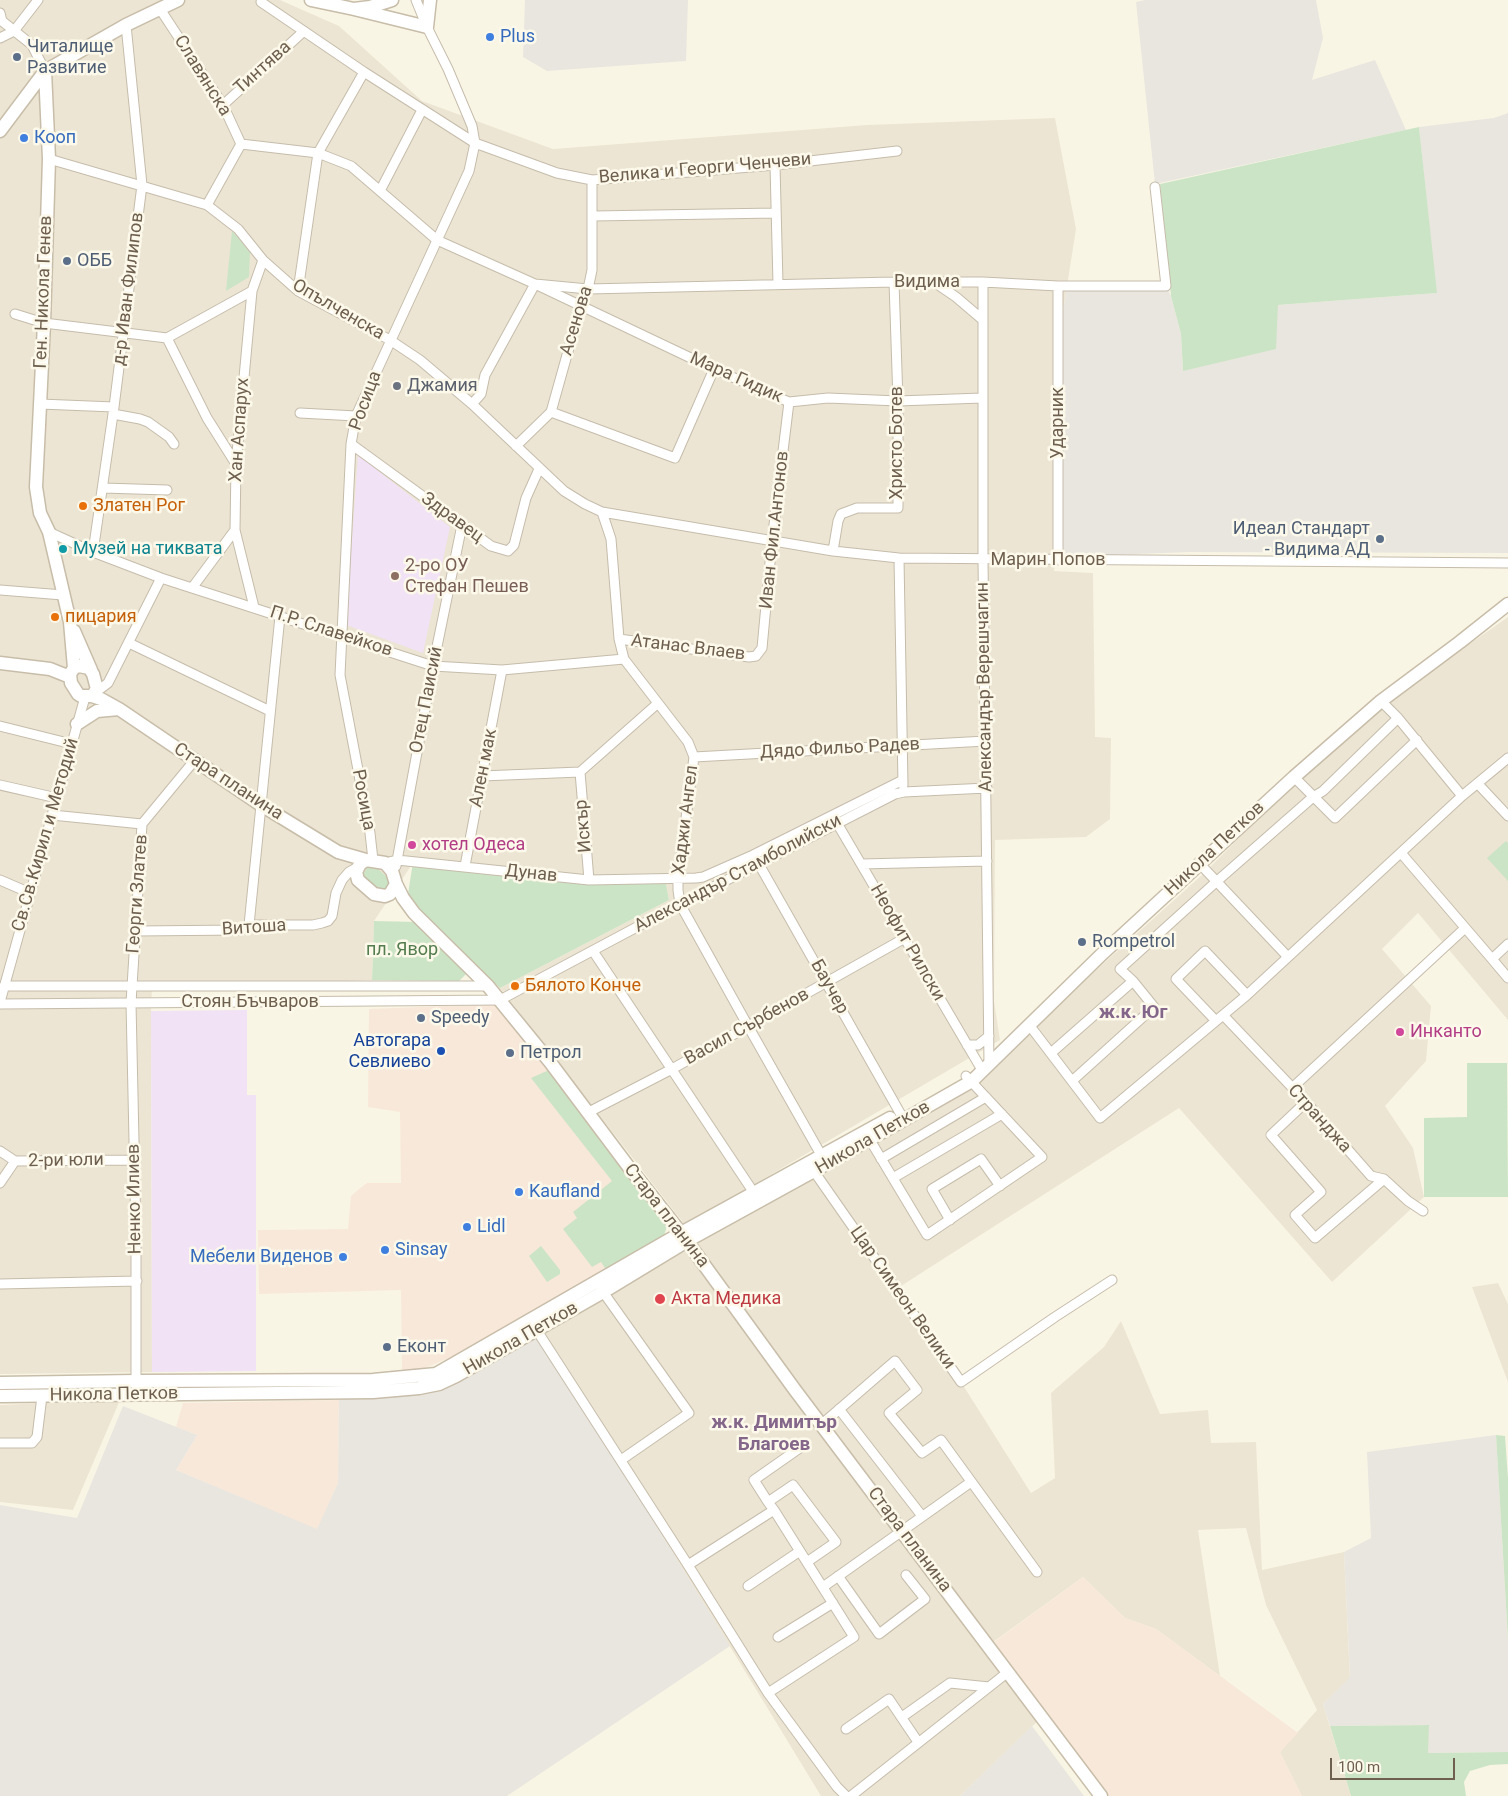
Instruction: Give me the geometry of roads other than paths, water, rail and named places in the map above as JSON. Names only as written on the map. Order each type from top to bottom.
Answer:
[{"type":"street","points":[[0,38],[14,31],[38,0]]},
{"type":"street","points":[[0,131],[45,71],[126,25],[178,0]]},
{"type":"street","points":[[311,0],[370,7],[392,0]]},
{"type":"street","points":[[353,4],[365,0]]},
{"type":"street","name":"Росица","points":[[370,864],[370,833],[341,687],[339,660],[351,444],[356,416],[469,171],[474,143],[472,126],[416,0]]},
{"type":"street","points":[[353,4],[427,27],[430,0]]},
{"type":"street","name":"Велика и Георги Ченчеви","points":[[261,2],[364,72],[474,143],[556,173],[592,180],[775,165],[897,151]]},
{"type":"street","name":"Славянска","points":[[160,9],[222,105],[241,144]]},
{"type":"street","points":[[0,13],[2,21],[32,45],[45,71]]},
{"type":"street","name":"д-р Иван Филипов","points":[[93,552],[114,411],[142,185],[126,25]]},
{"type":"street","name":"Тинтява","points":[[222,105],[304,31]]},
{"type":"street","name":"Ген. Никола Генев","points":[[40,513],[36,487],[44,323],[48,159],[45,71]]},
{"type":"street","points":[[298,291],[318,153],[364,72]]},
{"type":"street","points":[[380,191],[422,110]]},
{"type":"street","points":[[207,205],[241,144]]},
{"type":"street","name":"Мара Гидик","points":[[241,144],[318,153],[351,166],[436,240],[789,402],[828,398],[898,401],[982,398]]},
{"type":"street","name":"Опълченска","points":[[48,159],[207,205],[238,229],[263,260],[298,291],[390,340],[420,360],[472,404],[564,491],[602,512]]},
{"type":"street","points":[[775,165],[778,284]]},
{"type":"street","name":"Асенова","points":[[551,412],[592,270],[592,180]]},
{"type":"street","name":"Видима","points":[[588,289],[894,282],[983,282],[1058,286],[1166,286],[1156,187]]},
{"type":"street","points":[[593,216],[776,213]]},
{"type":"street","name":"Хан Аспарух","points":[[254,607],[235,530],[236,464],[252,291],[263,260]]},
{"type":"street","name":"Христо Ботев","points":[[833,551],[840,514],[857,508],[898,508],[898,401],[894,282]]},
{"type":"street","points":[[934,282],[956,296],[983,320]]},
{"type":"street","name":"Александър Верешчагин","points":[[983,282],[983,560],[989,1036],[986,1066]]},
{"type":"street","points":[[472,404],[481,394],[485,375],[535,284]]},
{"type":"street","name":"Мара Гидик","points":[[535,284],[588,289]]},
{"type":"street","name":"Ударник","points":[[1058,286],[1058,560]]},
{"type":"street","points":[[15,314],[44,323],[167,338],[252,291]]},
{"type":"street","points":[[167,338],[207,418],[236,464]]},
{"type":"street","points":[[516,446],[551,412],[674,458],[714,369]]},
{"type":"street","name":"Иван Фил.Антонов","points":[[756,656],[762,648],[772,541],[789,402]]},
{"type":"street","points":[[40,404],[114,411],[148,422],[169,437],[174,444]]},
{"type":"street","points":[[300,413],[356,416]]},
{"type":"street","name":"Здравец","points":[[351,444],[491,546],[508,551],[514,545],[526,498],[539,469]]},
{"type":"street","points":[[103,488],[167,490]]},
{"type":"street","name":"Марин Попов","points":[[602,512],[833,551],[899,558],[1508,563]]},
{"type":"street","name":"Хаджи Ангел","points":[[602,512],[611,539],[620,639],[624,659],[688,742],[694,757],[678,879],[682,907]]},
{"type":"street","name":"Стара планина","points":[[40,513],[49,532],[70,622],[93,687],[119,709],[261,805],[338,852],[370,864],[395,880],[402,898],[414,913],[488,986],[550,1062],[587,1113],[684,1237],[821,1425],[1101,1796]]},
{"type":"street","name":"Отец Паисий","points":[[370,864],[433,666],[462,525]]},
{"type":"street","points":[[192,588],[235,530]]},
{"type":"street","name":"П.Р. Славейков","points":[[49,532],[93,552],[161,578],[433,666],[502,670],[624,659]]},
{"type":"street","points":[[899,558],[904,792]]},
{"type":"street","points":[[1498,563],[1508,571]]},
{"type":"street","name":"Св.Св.Кирил и Методий","points":[[0,1003],[77,724],[93,687],[108,684],[161,578]]},
{"type":"street","points":[[0,590],[63,595]]},
{"type":"street","name":"Никола Петков","points":[[0,1383],[136,1380],[334,1380],[414,1377],[436,1374],[534,1324],[684,1237],[969,1079],[1030,1026],[1104,953],[1294,776],[1381,701],[1508,604]]},
{"type":"street","name":"Никола Петков","points":[[1460,642],[1500,619],[1508,612]]},
{"type":"street","points":[[249,925],[280,616]]},
{"type":"street","name":"Стара планина","points":[[70,622],[72,673]]},
{"type":"street","name":"Атанас Влаев","points":[[620,639],[749,657],[756,656]]},
{"type":"street","points":[[129,643],[270,711]]},
{"type":"street","points":[[0,663],[72,673],[84,666],[93,687],[78,694],[72,673]]},
{"type":"street","name":"Ален мак","points":[[465,866],[502,670]]},
{"type":"street","points":[[1381,701],[1417,740],[1462,796]]},
{"type":"street","points":[[482,776],[580,772],[657,704]]},
{"type":"street","points":[[77,724],[97,711],[119,709]]},
{"type":"street","points":[[1072,1081],[1154,1007],[1120,968],[1216,882],[1323,791],[1398,718]]},
{"type":"street","points":[[0,726],[72,744]]},
{"type":"street","points":[[1294,776],[1335,818],[1417,740]]},
{"type":"street","name":"Дядо Фильо Радев","points":[[694,757],[986,741]]},
{"type":"street","points":[[1030,1026],[1100,1118],[1247,995],[1462,796],[1508,758]]},
{"type":"street","name":"Георги Златев","points":[[131,1003],[142,824],[194,761]]},
{"type":"street","name":"Искър","points":[[580,772],[589,880]]},
{"type":"street","name":"Александър Стамболийски","points":[[500,1000],[682,907],[903,780]]},
{"type":"street","points":[[0,784],[57,798]]},
{"type":"street","points":[[1478,784],[1507,813]]},
{"type":"street","name":"Александър Стамболийски","points":[[678,879],[703,877],[894,794],[987,788]]},
{"type":"street","points":[[52,815],[142,824]]},
{"type":"street","name":"Неофит Рилски","points":[[835,819],[967,1045],[986,1066]]},
{"type":"street","points":[[1400,853],[1508,978]]},
{"type":"street","name":"Баучер","points":[[754,854],[902,1116]]},
{"type":"street","points":[[861,864],[988,861]]},
{"type":"street","points":[[342,880],[361,884],[370,864]]},
{"type":"street","name":"Дунав","points":[[370,864],[465,866],[589,880],[678,879]]},
{"type":"street","name":"Витоша","points":[[136,931],[242,930],[249,925],[312,925],[328,921],[332,916],[336,893],[342,880],[349,872],[370,864]]},
{"type":"street","points":[[1200,864],[1287,956]]},
{"type":"street","points":[[0,880],[30,894]]},
{"type":"street","points":[[385,896],[390,894],[395,880]]},
{"type":"street","name":"Стара планина","points":[[361,884],[374,894],[385,896],[414,913]]},
{"type":"street","points":[[682,907],[824,1160]]},
{"type":"street","points":[[1292,1088],[1464,929]]},
{"type":"street","name":"Васил Сърбенов","points":[[587,1113],[672,1070],[905,938]]},
{"type":"street","points":[[1492,959],[1508,944]]},
{"type":"street","points":[[593,951],[757,1197]]},
{"type":"street","name":"Странджа","points":[[1247,995],[1205,951],[1176,978],[1306,1102],[1371,1176],[1384,1179],[1408,1201],[1423,1211]]},
{"type":"street","points":[[1051,1053],[1132,981]]},
{"type":"street","name":"Стоян Бъчваров","points":[[4,986],[488,986]]},
{"type":"street","name":"Стоян Бъчваров","points":[[0,1003],[500,1000]]},
{"type":"street","name":"Ненко Илиев","points":[[131,1003],[137,1281],[136,1395]]},
{"type":"street","points":[[967,1045],[978,1045],[989,1036]]},
{"type":"street","points":[[870,1140],[927,1235],[1042,1157],[969,1079]]},
{"type":"street","points":[[882,1159],[986,1097]]},
{"type":"street","points":[[1306,1102],[1271,1135],[1321,1192],[1295,1215],[1315,1238],[1384,1179]]},
{"type":"street","points":[[893,1178],[1002,1114]]},
{"type":"street","name":"Никола Петков","points":[[824,1160],[870,1140],[902,1116]]},
{"type":"street","name":"2-ри юли","points":[[0,1151],[15,1161],[135,1160]]},
{"type":"street","points":[[950,1220],[932,1190],[981,1159],[1000,1186]]},
{"type":"street","points":[[0,1183],[15,1161]]},
{"type":"street","name":"Цар Симеон Велики","points":[[811,1167],[961,1382],[1112,1280]]},
{"type":"street","points":[[0,1284],[137,1281]]},
{"type":"street","points":[[600,1287],[689,1413],[621,1460]]},
{"type":"street","points":[[534,1324],[688,1564],[768,1693],[837,1787],[846,1796]]},
{"type":"street","name":"Никола Петков","points":[[0,1396],[373,1392],[419,1388],[439,1384],[456,1376],[534,1324]]},
{"type":"street","points":[[821,1425],[895,1361],[916,1390],[888,1413],[922,1453],[941,1440],[1037,1572]]},
{"type":"street","points":[[0,1443],[32,1444],[37,1437],[42,1396]]},
{"type":"street","points":[[839,1409],[922,1516]]},
{"type":"street","points":[[768,1693],[854,1637],[754,1480],[804,1445]]},
{"type":"street","points":[[823,1587],[971,1482]]},
{"type":"street","points":[[768,1502],[793,1485],[836,1542],[807,1562]]},
{"type":"street","points":[[688,1564],[774,1510]]},
{"type":"street","points":[[748,1586],[800,1551]]},
{"type":"street","points":[[838,1576],[879,1634],[924,1599],[906,1575]]},
{"type":"street","points":[[778,1637],[833,1603]]},
{"type":"street","points":[[850,1796],[1008,1672]]},
{"type":"street","points":[[902,1717],[950,1684],[989,1687]]},
{"type":"street","points":[[846,1729],[889,1699],[918,1742]]},
{"type":"street","points":[[832,1796],[837,1787]]},
{"type":"place","name":"Plus","points":[[490,37]]},
{"type":"place","name":"Читалище Развитие","points":[[17,57]]},
{"type":"place","name":"Кооп","points":[[24,138]]},
{"type":"place","name":"ОББ","points":[[67,261]]},
{"type":"place","name":"Джамия","points":[[397,386]]},
{"type":"place","name":"Златен Рог","points":[[83,506]]},
{"type":"place","name":"Идеал Стандарт - Видима АД","points":[[1380,539]]},
{"type":"place","name":"Музей на тиквата","points":[[63,549]]},
{"type":"place","name":"2-ро ОУ Стефан Пешев","points":[[395,576]]},
{"type":"place","name":"пицария","points":[[55,617]]},
{"type":"place","name":"хотел Одеса","points":[[412,845]]},
{"type":"place","name":"Rompetrol","points":[[1082,942]]},
{"type":"place","name":"Бялото Конче","points":[[515,986]]},
{"type":"place","name":"Speedy","points":[[421,1018]]},
{"type":"place","name":"Инканто","points":[[1400,1032]]},
{"type":"place","name":"Автогара Севлиево","points":[[441,1051]]},
{"type":"place","name":"Петрол","points":[[510,1053]]},
{"type":"place","name":"Kaufland","points":[[519,1192]]},
{"type":"place","name":"Lidl","points":[[467,1227]]},
{"type":"place","name":"Sinsay","points":[[385,1250]]},
{"type":"place","name":"Мебели Виденов","points":[[343,1257]]},
{"type":"place","name":"Акта Медика","points":[[660,1299]]},
{"type":"place","name":"Еконт","points":[[387,1347]]},
{"type":"district","name":"ж.к. Юг","points":[[1133,1013]]},
{"type":"district","name":"ж.к. Димитър Благоев","points":[[774,1434]]},
{"type":"park label","name":"пл. Явор","points":[[402,950]]}]
